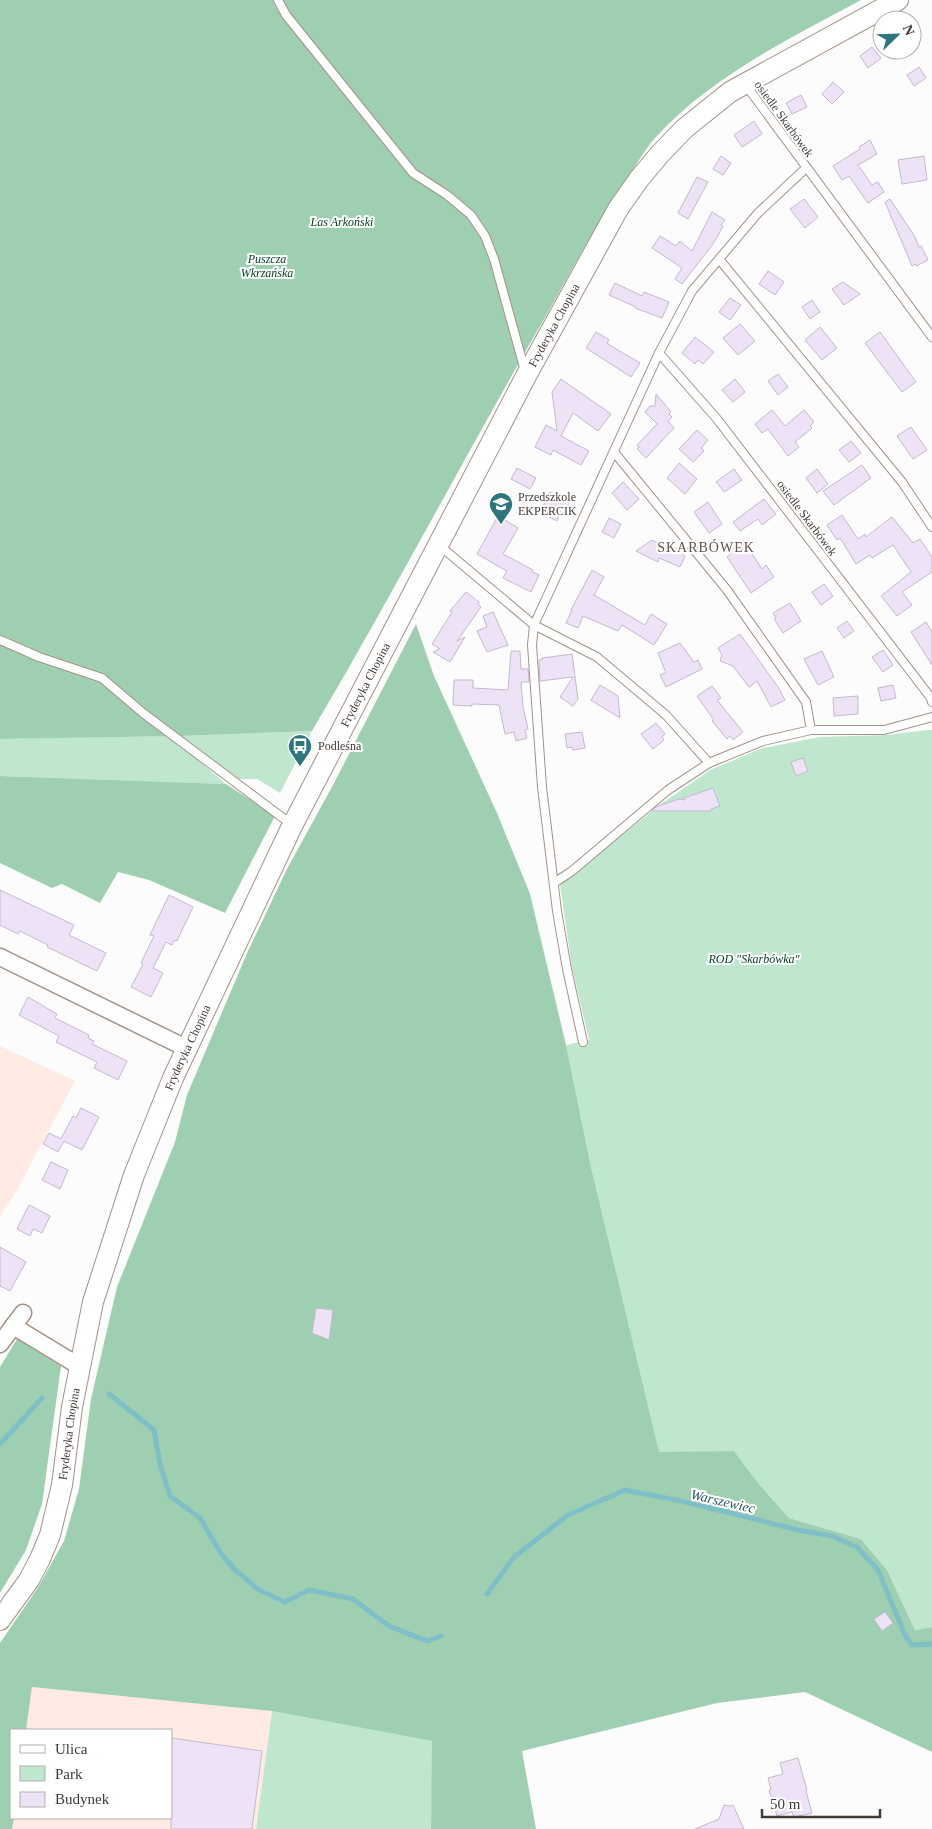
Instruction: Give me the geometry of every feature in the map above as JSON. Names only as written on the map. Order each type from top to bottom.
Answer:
[{"type":"street","name":"Fryderyka Chopina","points":[[0,1620],[29,1580],[50,1535],[62,1485],[79,1366],[93,1302],[134,1175],[186,1048],[292,826],[526,376],[618,209],[638,179],[660,154],[684,129],[730,92],[898,0]]},
{"type":"street","points":[[0,956],[186,1048]]},
{"type":"street","points":[[0,1344],[18,1320],[79,1366]]},
{"type":"lane","points":[[278,0],[286,15],[413,173],[446,195],[471,215],[485,236],[494,259],[526,376]]},
{"type":"lane","name":"osiedle Skarbówek","points":[[744,83],[932,336]]},
{"type":"lane","name":"osiedle Skarbówek","points":[[583,1042],[567,969],[542,787],[532,644],[534,624],[659,353],[692,292],[758,213],[806,168]]},
{"type":"lane","points":[[719,259],[902,482],[932,527]]},
{"type":"lane","name":"osiedle Skarbówek","points":[[659,353],[717,418],[925,690],[932,702]]},
{"type":"lane","points":[[614,452],[726,590],[806,702],[811,730]]},
{"type":"lane","points":[[439,545],[534,624],[597,656],[666,715],[709,763]]},
{"type":"lane","points":[[0,640],[39,657],[102,678],[143,713],[292,826]]},
{"type":"lane","points":[[554,883],[572,871],[668,790],[709,763],[763,741],[811,730],[884,730],[932,717]]},
{"type":"shaded area","points":[[0,1046],[75,1081],[17,1190],[0,1217]]},
{"type":"shaded area","points":[[32,1687],[272,1711],[256,1829],[12,1829],[14,1819],[172,1819],[172,1729],[26,1729]]},
{"type":"green space","name":"Puszcza Wkrzańska","points":[[0,0],[861,0],[779,44],[726,77],[677,116],[648,147],[576,261],[312,731],[181,736],[0,739]]},
{"type":"green space","points":[[416,624],[434,676],[497,813],[530,894],[566,1045],[591,1167],[659,1452],[734,1451],[758,1483],[789,1518],[861,1539],[887,1570],[915,1630],[932,1627],[932,1752],[805,1692],[717,1703],[522,1751],[536,1829],[431,1829],[432,1741],[272,1711],[32,1687],[26,1729],[10,1729],[10,1819],[14,1819],[12,1829],[0,1829],[0,1643],[37,1589],[64,1541],[79,1489],[91,1399],[117,1287],[175,1142],[187,1095],[248,951],[287,869],[333,785]]},
{"type":"green space","name":"ROD \"Skarbówka\"","points":[[932,730],[932,1627],[915,1630],[887,1570],[861,1539],[789,1518],[758,1483],[734,1451],[659,1453],[591,1167],[566,1045],[589,1040],[572,967],[560,885],[661,804],[710,770],[763,748],[820,737],[887,735]]},
{"type":"green space","points":[[312,731],[280,793],[257,779],[239,779],[181,736]]},
{"type":"green space","points":[[169,736],[226,784],[0,776],[0,739]]},
{"type":"green space","points":[[0,776],[226,784],[275,816],[225,913],[149,880],[118,872],[100,903],[62,884],[52,888],[0,863]]},
{"type":"green space","points":[[17,1339],[61,1366],[42,1504],[26,1550],[0,1593],[0,1367]]},
{"type":"green space","points":[[272,1711],[433,1741],[431,1829],[256,1829]]},
{"type":"building","points":[[872,47],[872,60],[878,60],[868,68],[860,56]]},
{"type":"building","points":[[919,67],[926,78],[914,86],[907,75]]},
{"type":"building","points":[[833,82],[844,92],[832,104],[822,94]]},
{"type":"building","points":[[801,95],[807,107],[792,114],[786,103]]},
{"type":"building","points":[[754,121],[762,134],[742,147],[734,135]]},
{"type":"building","points":[[870,140],[877,154],[858,165],[872,185],[878,182],[884,192],[868,203],[849,176],[842,180],[833,166],[860,149],[859,147]]},
{"type":"building","points":[[721,156],[731,163],[723,175],[713,169]]},
{"type":"building","points":[[924,156],[927,180],[902,184],[898,160]]},
{"type":"building","points":[[697,177],[708,182],[688,219],[678,213]]},
{"type":"building","points":[[804,199],[818,217],[805,228],[790,209]]},
{"type":"building","points":[[890,199],[928,260],[916,266],[915,264],[912,266],[885,202]]},
{"type":"building","points":[[712,212],[725,220],[721,225],[723,226],[713,244],[682,284],[675,279],[682,268],[652,248],[660,236],[676,246],[680,241],[692,251]]},
{"type":"building","points":[[768,271],[784,282],[775,295],[759,284]]},
{"type":"building","points":[[843,282],[860,294],[844,305],[832,289]]},
{"type":"building","points":[[615,283],[642,296],[644,292],[669,302],[662,318],[635,308],[609,295]]},
{"type":"building","points":[[730,298],[741,305],[730,320],[719,312]]},
{"type":"building","points":[[812,300],[820,312],[810,319],[802,307]]},
{"type":"building","points":[[740,324],[755,341],[738,355],[723,338]]},
{"type":"building","points":[[820,327],[837,348],[822,360],[805,340]]},
{"type":"building","points":[[596,332],[609,340],[607,343],[611,346],[640,363],[631,377],[586,348]]},
{"type":"building","points":[[880,332],[916,382],[902,392],[865,343]]},
{"type":"building","points":[[695,337],[714,352],[703,364],[698,360],[695,364],[682,353]]},
{"type":"building","points":[[778,374],[788,387],[778,395],[768,381]]},
{"type":"building","points":[[561,379],[611,414],[598,431],[573,413],[561,436],[589,451],[581,465],[553,450],[551,455],[535,447],[546,425],[557,431],[552,392]]},
{"type":"building","points":[[735,379],[745,392],[733,402],[722,390]]},
{"type":"building","points":[[656,394],[671,412],[669,414],[672,417],[668,421],[674,428],[646,458],[637,449],[639,447],[637,445],[657,424],[645,412],[650,406],[655,406]]},
{"type":"building","points":[[772,410],[785,426],[804,410],[814,422],[810,426],[812,428],[795,442],[799,447],[788,456],[768,429],[762,433],[755,424]]},
{"type":"building","points":[[911,427],[927,450],[913,459],[897,436]]},
{"type":"building","points":[[697,430],[708,440],[701,448],[704,451],[693,462],[679,449]]},
{"type":"building","points":[[851,441],[861,453],[849,462],[839,450]]},
{"type":"building","points":[[679,463],[697,479],[685,494],[667,478]]},
{"type":"building","points":[[862,465],[871,478],[834,505],[823,491]]},
{"type":"building","points":[[517,468],[536,478],[530,489],[511,479]]},
{"type":"building","points":[[734,469],[742,480],[724,492],[716,482]]},
{"type":"building","points":[[817,469],[828,484],[817,493],[806,478]]},
{"type":"building","points":[[623,482],[639,499],[627,510],[612,493]]},
{"type":"building","points":[[550,492],[570,501],[563,515],[560,514],[557,521],[540,512]]},
{"type":"building","points":[[764,499],[776,514],[762,525],[758,519],[740,531],[733,522]]},
{"type":"building","points":[[708,502],[722,524],[709,533],[694,512]]},
{"type":"building","points":[[842,515],[858,539],[865,534],[866,537],[892,517],[913,543],[920,539],[932,557],[932,572],[902,592],[912,605],[897,616],[881,596],[911,572],[893,545],[872,558],[870,555],[856,564],[840,538],[837,540],[827,525]]},
{"type":"building","points":[[498,516],[518,528],[503,554],[539,575],[531,592],[503,578],[507,571],[477,554]]},
{"type":"building","points":[[609,518],[621,524],[614,538],[602,532]]},
{"type":"building","points":[[652,540],[672,550],[674,547],[685,556],[680,567],[659,558],[658,562],[636,551]]},
{"type":"building","points":[[743,540],[762,569],[766,565],[774,577],[751,593],[727,557],[730,555],[727,550]]},
{"type":"building","points":[[592,570],[604,577],[594,595],[645,625],[651,614],[667,624],[654,645],[622,625],[618,631],[583,616],[578,628],[566,623]]},
{"type":"building","points":[[824,584],[833,596],[821,605],[812,592]]},
{"type":"building","points":[[466,592],[479,602],[478,604],[481,607],[457,641],[465,637],[450,662],[433,652],[440,649],[432,644],[452,612],[450,611]]},
{"type":"building","points":[[790,603],[801,621],[783,633],[774,619],[776,618],[773,613]]},
{"type":"building","points":[[493,612],[508,645],[487,652],[477,631],[487,627],[483,616]]},
{"type":"building","points":[[847,621],[854,631],[844,638],[837,628]]},
{"type":"building","points":[[926,622],[932,632],[932,665],[911,632]]},
{"type":"building","points":[[740,634],[778,687],[785,700],[771,707],[757,681],[749,687],[733,666],[720,661],[722,655],[718,648]]},
{"type":"building","points":[[680,643],[694,662],[698,660],[702,669],[666,687],[660,675],[666,673],[658,653]]},
{"type":"building","points":[[883,650],[893,665],[883,672],[872,657]]},
{"type":"building","points":[[511,651],[520,651],[521,669],[528,669],[529,682],[521,682],[523,707],[528,729],[525,730],[527,738],[516,741],[514,732],[505,734],[499,705],[453,705],[454,680],[473,680],[473,688],[508,690]]},
{"type":"building","points":[[822,651],[834,677],[818,685],[804,659]]},
{"type":"building","points":[[572,654],[578,699],[573,706],[560,697],[573,677],[540,681],[539,660]]},
{"type":"building","points":[[600,685],[618,696],[620,718],[591,700]]},
{"type":"building","points":[[893,685],[896,698],[881,701],[878,688]]},
{"type":"building","points":[[712,686],[721,698],[717,700],[743,732],[733,740],[730,736],[727,739],[712,721],[714,720],[697,696]]},
{"type":"building","points":[[858,696],[858,714],[834,716],[833,698]]},
{"type":"building","points":[[656,723],[665,734],[662,737],[664,740],[653,749],[641,734]]},
{"type":"building","points":[[582,732],[585,748],[573,750],[572,747],[567,748],[565,734]]},
{"type":"building","points":[[803,758],[808,771],[796,776],[791,762]]},
{"type":"building","points":[[713,788],[720,806],[711,809],[711,811],[652,811],[656,807],[679,799],[685,800],[684,798]]},
{"type":"building","points":[[0,890],[74,925],[69,935],[106,953],[97,971],[47,947],[48,945],[20,931],[18,934],[0,925]]},
{"type":"building","points":[[169,895],[193,907],[177,941],[174,940],[172,945],[166,942],[153,968],[163,973],[151,997],[131,987],[143,964],[141,963],[154,936],[150,935]]},
{"type":"building","points":[[28,997],[57,1014],[55,1018],[89,1035],[88,1038],[94,1041],[92,1044],[127,1061],[118,1080],[94,1068],[97,1062],[56,1042],[59,1036],[19,1015]]},
{"type":"building","points":[[81,1108],[99,1117],[82,1150],[64,1141],[58,1152],[43,1144],[49,1133],[61,1139],[73,1116],[76,1118]]},
{"type":"building","points":[[51,1162],[68,1170],[60,1189],[42,1180]]},
{"type":"building","points":[[29,1205],[50,1216],[42,1233],[33,1229],[30,1236],[17,1229]]},
{"type":"building","points":[[0,1247],[26,1262],[10,1291],[0,1286]]},
{"type":"building","points":[[316,1308],[333,1310],[329,1340],[312,1333]]},
{"type":"building","points":[[885,1612],[893,1623],[882,1631],[874,1619]]},
{"type":"building","points":[[172,1738],[262,1751],[252,1829],[171,1829]]},
{"type":"building","points":[[798,1758],[812,1813],[794,1817],[792,1812],[777,1816],[769,1790],[771,1790],[768,1778],[783,1774],[780,1763]]},
{"type":"building","points":[[724,1805],[733,1805],[744,1829],[695,1829],[719,1819]]},
{"type":"waterway","name":"Warszewiec","points":[[109,1394],[154,1430],[160,1464],[170,1496],[200,1518],[222,1555],[235,1570],[259,1590],[285,1602],[309,1590],[353,1599],[389,1626],[427,1641],[441,1636]]},
{"type":"waterway","name":"Warszewiec","points":[[0,1444],[42,1398]]},
{"type":"waterway","name":"Warszewiec","points":[[487,1594],[514,1557],[568,1515],[625,1490],[686,1502],[798,1530],[832,1536],[857,1547],[878,1570],[905,1635],[912,1645],[932,1644]]},
{"type":"place","name":"Przedszkole EKPERCIK","points":[[501,525]]},
{"type":"place","name":"Podleśna","points":[[300,767]]},
{"type":"district","name":"SKARBÓWEK","points":[[706,547]]},
{"type":"park label","name":"Las Arkoński","points":[[342,222]]}]
